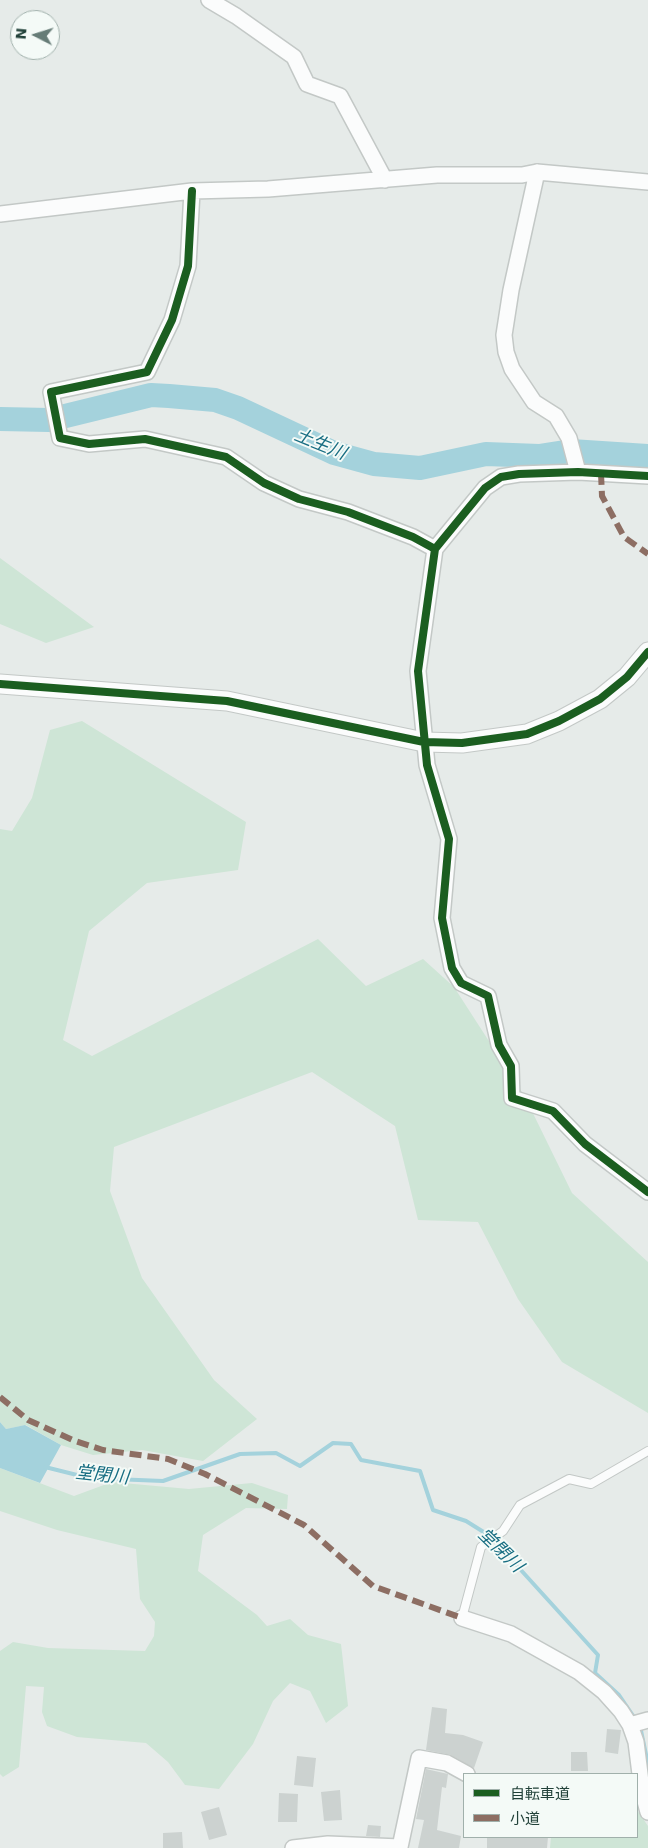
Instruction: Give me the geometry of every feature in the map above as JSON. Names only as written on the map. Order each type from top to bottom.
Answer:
[{"type":"street","points":[[209,0],[236,16],[294,57],[308,84],[340,96],[385,180]]},
{"type":"street","points":[[537,172],[511,290],[504,335],[506,352],[512,368],[534,402],[556,416],[569,438],[578,472]]},
{"type":"street","points":[[0,214],[192,191],[268,189],[437,175],[522,175],[537,172],[648,182]]},
{"type":"street","points":[[192,191],[188,266],[172,320],[146,372],[51,392],[60,438],[89,444],[145,439],[226,457],[264,483],[299,499],[348,512],[413,537],[435,549]]},
{"type":"street","points":[[648,476],[578,472],[501,477],[486,488],[435,549],[418,672],[426,765],[449,839],[442,918],[452,968],[461,983],[488,996],[499,1045],[511,1066],[512,1098],[553,1111],[585,1144],[648,1192]]},
{"type":"street","points":[[0,684],[227,701],[424,742],[462,743],[527,734],[559,721],[600,699],[627,677],[648,652]]},
{"type":"street","points":[[462,1618],[511,1634],[579,1672],[604,1692],[621,1711],[630,1725],[636,1742],[643,1804]]},
{"type":"street","points":[[630,1725],[648,1720]]},
{"type":"street","points":[[293,1848],[328,1844],[400,1848],[419,1758],[447,1763],[465,1773]]},
{"type":"lane","points":[[462,1618],[481,1547],[503,1531],[520,1505],[569,1479],[591,1484],[648,1451]]},
{"type":"green space","points":[[0,558],[94,627],[46,643],[0,624]]},
{"type":"green space","points":[[82,721],[246,822],[238,870],[147,883],[89,931],[63,1040],[92,1056],[318,939],[366,986],[423,959],[454,987],[525,1097],[572,1193],[648,1262],[648,1413],[562,1362],[518,1299],[478,1222],[418,1220],[395,1126],[312,1072],[114,1147],[110,1191],[142,1278],[214,1380],[257,1419],[203,1461],[142,1450],[93,1455],[61,1445],[26,1425],[6,1429],[0,1422],[0,829],[12,831],[32,798],[50,730]]},
{"type":"green space","points":[[0,1468],[74,1496],[112,1482],[189,1489],[252,1483],[288,1495],[287,1509],[246,1508],[203,1535],[198,1571],[257,1615],[267,1626],[290,1619],[308,1635],[341,1644],[348,1706],[326,1723],[310,1691],[290,1683],[273,1701],[253,1744],[219,1789],[185,1785],[168,1762],[146,1743],[77,1737],[47,1726],[42,1712],[44,1687],[26,1686],[19,1767],[3,1777],[0,1774],[0,1651],[13,1642],[48,1648],[145,1651],[154,1636],[155,1622],[140,1599],[136,1549],[57,1530],[0,1511]]},
{"type":"green space","points":[[638,1811],[648,1826],[648,1848],[550,1848],[551,1838],[638,1838]]},
{"type":"water","points":[[0,1422],[6,1429],[25,1425],[61,1445],[40,1483],[0,1468]]},
{"type":"building","points":[[432,1707],[447,1709],[445,1733],[463,1735],[483,1742],[474,1768],[451,1755],[426,1750]]},
{"type":"building","points":[[607,1729],[621,1730],[618,1754],[605,1752]]},
{"type":"building","points":[[571,1752],[587,1752],[588,1771],[571,1771]]},
{"type":"building","points":[[297,1756],[316,1758],[313,1787],[294,1785]]},
{"type":"building","points":[[426,1769],[448,1774],[446,1788],[442,1787],[437,1830],[461,1836],[459,1848],[418,1848],[424,1820],[416,1819]]},
{"type":"building","points":[[340,1790],[342,1820],[324,1821],[321,1792]]},
{"type":"building","points":[[279,1793],[298,1794],[297,1822],[278,1822]]},
{"type":"building","points":[[219,1807],[227,1835],[209,1840],[201,1812]]},
{"type":"building","points":[[368,1825],[381,1826],[380,1837],[366,1836]]},
{"type":"building","points":[[182,1832],[183,1848],[163,1848],[163,1833]]},
{"type":"building","points":[[487,1838],[548,1838],[547,1848],[487,1848]]},
{"type":"waterway","name":"土生川","points":[[0,419],[49,420],[151,395],[169,396],[215,400],[238,408],[334,453],[374,464],[420,468],[486,454],[539,456],[571,451],[648,456]]},
{"type":"waterway","name":"堂閉川","points":[[45,1467],[89,1478],[163,1481],[240,1454],[276,1453],[300,1466],[333,1443],[351,1444],[361,1460],[420,1471],[433,1510],[466,1521],[490,1536],[598,1655],[595,1673],[619,1695],[636,1720]]},
{"type":"waterway","name":"堂閉川","points":[[640,1726],[648,1764]]},
{"type":"marked path","points":[[601,473],[602,496],[624,537],[648,554]]},
{"type":"marked path","points":[[0,1397],[28,1420],[75,1441],[103,1450],[168,1459],[205,1474],[304,1525],[373,1586],[462,1618]]},
{"type":"cycle path","points":[[192,191],[188,266],[172,320],[147,372],[51,392],[60,438],[89,444],[145,439],[226,457],[264,483],[299,499],[348,512],[413,537],[435,549]]},
{"type":"cycle path","points":[[648,476],[578,472],[519,474],[501,477],[485,488],[435,549],[418,671],[427,765],[449,839],[442,918],[452,968],[461,983],[488,996],[499,1045],[511,1066],[512,1098],[553,1111],[585,1144],[648,1192]]},
{"type":"cycle path","points":[[0,684],[227,701],[424,742],[462,743],[527,734],[559,721],[600,699],[627,677],[648,652]]}]
